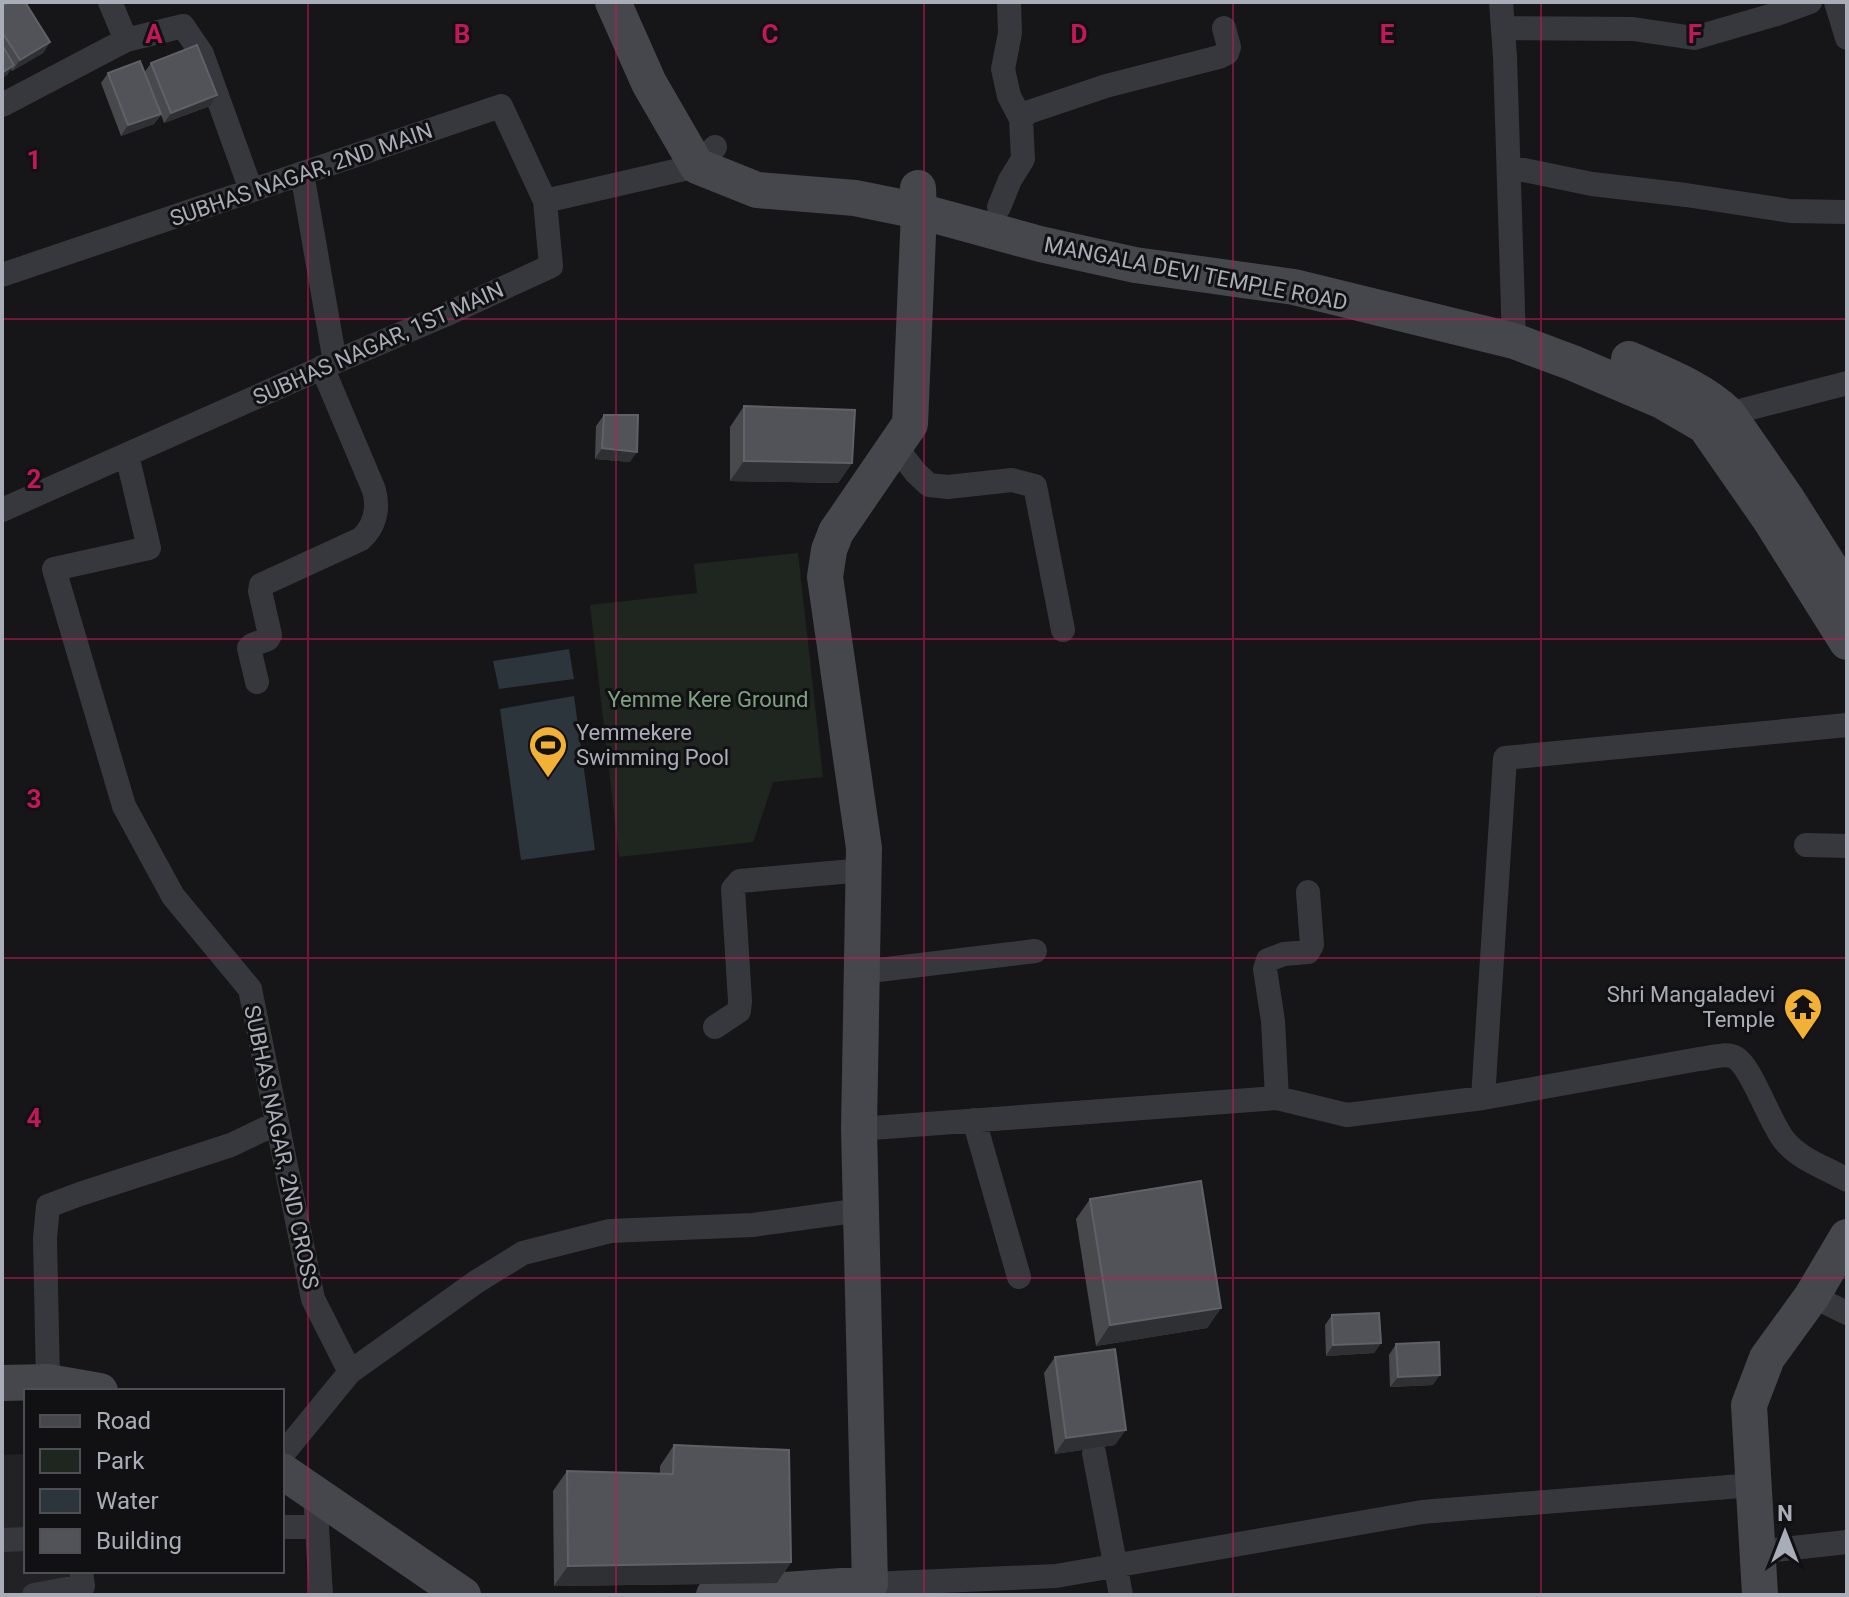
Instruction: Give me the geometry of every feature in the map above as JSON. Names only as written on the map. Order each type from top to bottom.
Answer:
[{"type":"main road","points":[[613,2],[649,83],[706,156]]},
{"type":"main road","points":[[641,2],[689,109],[706,156]]},
{"type":"main road","name":"MANGALA DEVI TEMPLE ROAD","points":[[706,156],[757,190],[999,207],[1058,225],[1153,245],[1312,268],[1514,329],[1573,363],[1716,420],[1787,499],[1847,594]]},
{"type":"main road","points":[[714,1595],[869,1589],[859,1129],[864,848],[825,577],[829,550],[836,532],[910,424],[919,199]]},
{"type":"main road","name":"MANGALA DEVI TEMPLE ROAD","points":[[919,199],[1040,244],[1135,265],[1294,287],[1514,329]]},
{"type":"main road","name":"MANGALA DEVI TEMPLE ROAD","points":[[1716,420],[1769,518],[1847,642]]},
{"type":"main road","points":[[1760,1595],[1749,1405],[1767,1358],[1812,1296],[1847,1237]]},
{"type":"main road","points":[[2,1383],[77,1388]]},
{"type":"main road","points":[[284,1473],[316,1510],[463,1595]]},
{"type":"street","points":[[110,2],[126,40]]},
{"type":"street","points":[[999,207],[1023,159],[1021,119],[1009,96],[1003,69],[1010,33],[1009,2]]},
{"type":"street","points":[[1501,2],[1514,329]]},
{"type":"street","points":[[1836,2],[1847,38]]},
{"type":"street","points":[[1503,28],[1633,29],[1694,38],[1798,4]]},
{"type":"street","points":[[2,105],[126,40],[183,26],[202,54],[251,190]]},
{"type":"street","points":[[1021,119],[1029,112],[1106,86],[1219,57],[1227,53],[1229,47],[1224,28]]},
{"type":"street","name":"SUBHAS NAGAR, 2ND MAIN","points":[[2,275],[501,106],[545,201]]},
{"type":"street","points":[[545,201],[706,156]]},
{"type":"street","points":[[1509,167],[1592,184],[1790,211],[1847,212]]},
{"type":"street","points":[[257,682],[249,648],[270,635],[261,585],[361,539],[370,530],[375,518],[374,490],[328,365],[302,173]]},
{"type":"street","name":"SUBHAS NAGAR, 1ST MAIN","points":[[2,510],[551,266],[545,201]]},
{"type":"street","points":[[1716,420],[1847,383]]},
{"type":"street","points":[[895,446],[929,485],[948,487],[1012,480],[1035,486],[1063,630]]},
{"type":"street","name":"SUBHAS NAGAR, 2ND CROSS","points":[[127,455],[149,548],[54,569],[124,806],[173,896],[250,989],[313,1299],[350,1372]]},
{"type":"street","points":[[1483,1098],[1505,758],[1847,725]]},
{"type":"street","points":[[1806,845],[1847,846]]},
{"type":"street","points":[[715,1027],[739,1011],[733,889],[740,881],[864,870]]},
{"type":"street","points":[[1277,1098],[1273,1021],[1265,969],[1268,960],[1284,954],[1308,952],[1312,945],[1308,892]]},
{"type":"street","points":[[862,972],[1035,951]]},
{"type":"street","points":[[859,1129],[1277,1098],[1347,1115],[1483,1098],[1728,1056],[1738,1059],[1753,1082],[1769,1118],[1785,1141],[1807,1160],[1847,1180]]},
{"type":"street","points":[[974,1120],[1019,1277]]},
{"type":"street","points":[[77,1388],[45,1238],[48,1206],[231,1145],[277,1123]]},
{"type":"street","points":[[284,1453],[350,1372],[476,1282],[523,1253],[610,1231],[753,1225],[861,1210]]},
{"type":"street","points":[[1812,1296],[1847,1313]]},
{"type":"street","points":[[1094,1453],[1121,1595]]},
{"type":"street","points":[[869,1589],[1056,1576],[1422,1512],[1753,1485]]},
{"type":"street","points":[[284,1526],[316,1510],[321,1595]]},
{"type":"street","points":[[2,1540],[24,1539]]},
{"type":"street","points":[[1757,1552],[1847,1542]]},
{"type":"street","points":[[34,1595],[83,1586],[81,1573]]},
{"type":"shaded area","points":[[24,1454],[24,1573],[68,1573],[72,1595],[2,1595],[2,1455]]},
{"type":"green space","name":"Yemme Kere Ground","points":[[798,553],[823,777],[773,782],[753,842],[619,857],[590,605],[697,593],[694,564]]},
{"type":"water","name":"Yemmekere Swimming Pool","points":[[569,649],[574,679],[499,689],[493,661]]},
{"type":"water","name":"Yemmekere Swimming Pool","points":[[574,696],[595,850],[521,860],[500,709]]},
{"type":"building","points":[[9,2],[25,2],[50,42],[20,60],[2,32],[2,6]]},
{"type":"building","points":[[2,45],[14,65],[2,73]]},
{"type":"building","points":[[197,45],[217,95],[171,113],[151,63]]},
{"type":"building","points":[[140,61],[161,114],[128,125],[108,73]]},
{"type":"building","points":[[744,406],[855,410],[852,463],[744,461]]},
{"type":"building","points":[[604,415],[638,415],[637,452],[602,448]]},
{"type":"building","points":[[1201,1181],[1221,1308],[1110,1325],[1090,1199]]},
{"type":"building","points":[[1379,1313],[1381,1343],[1333,1345],[1332,1315]]},
{"type":"building","points":[[1439,1342],[1440,1375],[1398,1377],[1396,1344]]},
{"type":"building","points":[[1115,1349],[1126,1430],[1066,1438],[1055,1357]]},
{"type":"building","points":[[674,1445],[789,1450],[791,1562],[568,1566],[567,1471],[673,1474]]},
{"type":"place","name":"Yemmekere Swimming Pool","points":[[548,779]]},
{"type":"place","name":"Shri Mangaladevi Temple","points":[[1803,1041]]}]
